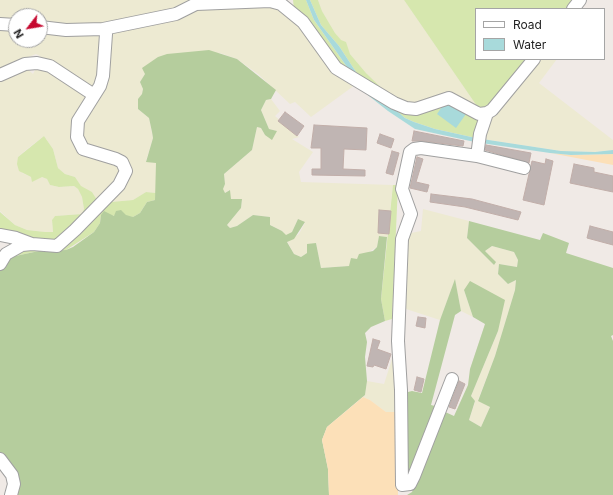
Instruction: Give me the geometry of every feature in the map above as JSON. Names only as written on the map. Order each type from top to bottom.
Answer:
[{"type":"street","points":[[574,8],[580,0]]},
{"type":"street","points":[[48,28],[66,30],[103,29],[176,14],[196,4],[270,1],[281,4],[303,22],[336,68],[394,102],[406,108],[416,108],[449,98],[479,114],[487,113]]},
{"type":"street","points":[[0,235],[16,238],[32,244],[57,246],[75,230],[124,177],[126,171],[122,162],[83,149],[77,137],[78,121],[94,95],[103,76],[106,34],[103,29]]},
{"type":"street","points":[[477,152],[480,134],[487,113],[496,105],[533,60]]},
{"type":"street","points":[[0,75],[25,64],[37,63],[50,66],[94,95]]},
{"type":"street","points":[[452,379],[414,476],[410,484],[402,485],[401,390],[398,341],[402,239],[411,214],[402,189],[410,152],[414,149],[421,148],[477,152],[524,168]]},
{"type":"street","points":[[0,264],[6,254],[14,248],[32,244]]},
{"type":"street","points":[[0,459],[12,474],[14,484],[11,495]]},
{"type":"shaded area","points":[[0,0],[224,0],[102,27],[48,25],[48,8],[8,8],[8,22],[0,22]]},
{"type":"shaded area","points":[[318,0],[404,0],[481,112],[395,101],[366,73],[350,54],[335,33],[322,11]]},
{"type":"shaded area","points":[[260,4],[286,11],[355,85],[311,117],[295,102],[290,104],[258,74],[237,59],[220,53],[145,74],[140,82],[143,89],[138,100],[138,109],[149,118],[153,138],[146,161],[157,163],[156,193],[146,192],[133,200],[111,202],[128,171],[89,150],[78,131],[96,96],[108,34],[196,7]]},
{"type":"shaded area","points":[[0,26],[8,26],[8,48],[48,48],[48,30],[105,35],[94,92],[39,61],[40,56],[36,54],[26,58],[24,62],[0,72]]},
{"type":"shaded area","points":[[538,60],[556,60],[539,83],[613,140],[613,150],[595,152],[561,151],[482,139],[490,120]]},
{"type":"shaded area","points":[[37,66],[48,69],[91,97],[75,137],[124,171],[97,200],[92,192],[81,187],[75,177],[65,174],[58,168],[53,149],[44,136],[27,149],[18,157],[22,173],[31,177],[42,177],[47,179],[50,185],[59,187],[74,186],[78,189],[82,197],[84,209],[82,214],[55,216],[52,220],[53,233],[27,230],[15,225],[0,211],[0,78],[25,67],[33,74]]},
{"type":"shaded area","points":[[271,99],[280,111],[275,116],[299,137],[292,139],[313,152],[299,172],[301,182],[393,185],[387,237],[379,236],[377,247],[357,259],[349,266],[321,268],[316,243],[301,257],[294,254],[287,241],[299,234],[305,223],[298,219],[292,232],[286,236],[282,231],[270,225],[270,217],[253,215],[237,226],[230,228],[227,225],[241,208],[242,199],[230,199],[229,190],[225,193],[222,189],[225,184],[224,174],[252,150],[257,127],[261,128],[265,135],[277,131],[269,129],[261,110],[266,100]]},
{"type":"shaded area","points":[[423,209],[469,221],[467,238],[494,265],[495,262],[485,251],[492,246],[514,252],[518,260],[517,267],[499,264],[498,274],[508,284],[516,280],[515,290],[495,356],[478,400],[490,407],[481,427],[469,420],[475,402],[471,396],[498,331],[464,290],[473,317],[461,311],[455,280],[440,320],[406,309],[406,234],[421,231]]},
{"type":"shaded area","points":[[394,353],[397,412],[386,412],[370,400],[363,397],[365,395],[367,381],[384,384]]},
{"type":"green space","points":[[293,0],[306,0],[314,20],[352,74],[336,66],[294,9]]},
{"type":"green space","points":[[310,0],[318,0],[322,11],[335,33],[341,40],[346,42],[350,54],[366,73],[395,101],[358,75],[339,46],[321,25]]},
{"type":"green space","points":[[404,0],[577,0],[571,8],[475,8],[475,60],[530,60],[493,107],[481,112]]},
{"type":"green space","points":[[209,50],[237,59],[276,90],[271,99],[266,100],[261,110],[269,129],[277,131],[272,140],[265,135],[261,128],[257,127],[252,150],[224,174],[225,184],[223,189],[225,193],[230,190],[231,199],[242,199],[241,208],[227,225],[230,228],[237,226],[253,215],[270,217],[270,225],[282,231],[286,235],[292,232],[298,219],[305,222],[294,239],[287,242],[294,254],[301,257],[307,253],[307,244],[316,243],[321,268],[349,266],[351,258],[357,259],[359,254],[373,251],[377,247],[379,236],[387,237],[381,299],[385,321],[371,327],[365,333],[367,342],[365,357],[367,381],[365,395],[327,427],[322,440],[328,469],[329,495],[13,495],[0,456],[0,267],[6,258],[39,251],[66,250],[73,247],[94,232],[100,223],[101,215],[104,211],[114,216],[116,211],[121,210],[126,215],[133,217],[140,213],[147,202],[155,200],[156,163],[146,162],[153,138],[152,132],[149,118],[138,109],[138,99],[142,94],[143,89],[140,82],[145,74],[142,68],[158,57],[167,54]]},
{"type":"green space","points":[[374,93],[399,109],[439,104],[481,118],[476,138],[435,129],[414,122],[405,118]]},
{"type":"green space","points":[[44,136],[53,149],[58,168],[65,174],[75,177],[81,186],[92,192],[97,200],[57,244],[0,233],[0,212],[15,225],[27,230],[45,232],[53,232],[52,220],[55,216],[82,214],[84,209],[82,197],[78,189],[74,186],[59,187],[50,185],[47,179],[42,177],[32,182],[31,177],[19,171],[17,164],[18,157]]},
{"type":"green space","points":[[393,185],[398,185],[392,319],[385,321],[381,299]]},
{"type":"green space","points":[[146,192],[156,193],[155,200],[147,202],[140,213],[133,217],[101,215],[100,223],[94,232],[66,250],[39,251],[6,258],[15,250],[47,247],[111,202],[133,200]]},
{"type":"green space","points":[[469,221],[540,240],[543,233],[569,243],[566,253],[613,268],[613,335],[611,336],[613,341],[613,495],[407,495],[412,492],[424,466],[443,411],[454,416],[468,385],[470,369],[485,324],[473,317],[464,290],[470,281],[505,300],[498,331],[471,396],[475,401],[469,420],[481,427],[490,407],[478,401],[495,356],[515,290],[516,280],[508,284],[498,274],[499,264],[517,267],[518,260],[514,252],[492,246],[485,251],[496,262],[494,265],[467,238]]},
{"type":"green space","points":[[455,279],[461,311],[455,315],[431,405],[439,407],[412,477],[405,480],[404,393],[412,391],[422,393],[440,320]]},
{"type":"sand","points":[[550,153],[571,155],[613,154],[613,165]]},
{"type":"sand","points":[[363,397],[370,400],[386,412],[397,412],[398,495],[329,495],[328,469],[322,440],[327,427]]},
{"type":"water","points":[[306,0],[310,0],[321,25],[339,46],[358,75],[405,118],[435,129],[476,138],[475,142],[415,129],[388,111],[355,85],[352,74],[314,20]]},
{"type":"water","points":[[446,101],[466,114],[456,128],[437,114]]},
{"type":"water","points":[[482,139],[561,151],[595,152],[613,150],[613,154],[571,155],[550,153],[481,143]]},
{"type":"building","points":[[285,112],[304,126],[297,136],[278,121]]},
{"type":"building","points":[[314,125],[367,128],[366,150],[344,149],[343,169],[365,170],[365,176],[312,175],[312,169],[321,169],[321,148],[311,148]]},
{"type":"building","points":[[414,131],[464,141],[463,146],[412,141]]},
{"type":"building","points":[[380,134],[394,139],[391,148],[377,143]]},
{"type":"building","points":[[486,145],[531,153],[529,163],[485,150]]},
{"type":"building","points":[[392,151],[399,153],[393,175],[386,173]]},
{"type":"building","points":[[417,157],[423,159],[416,182],[429,185],[427,192],[410,188]]},
{"type":"building","points":[[546,159],[553,161],[544,205],[523,200],[532,161],[545,164]]},
{"type":"building","points":[[574,164],[594,168],[594,172],[613,176],[613,192],[570,183]]},
{"type":"building","points":[[431,194],[472,199],[521,212],[518,220],[465,207],[430,202]]},
{"type":"building","points":[[379,210],[391,211],[389,234],[378,233]]},
{"type":"building","points":[[590,226],[613,232],[613,245],[587,238]]},
{"type":"building","points":[[418,317],[426,318],[425,328],[416,326]]},
{"type":"building","points":[[373,339],[380,341],[377,349],[391,354],[386,369],[374,365],[373,367],[367,366]]},
{"type":"building","points":[[417,377],[424,379],[421,392],[414,390]]},
{"type":"building","points":[[459,381],[465,384],[455,409],[449,407]]}]
